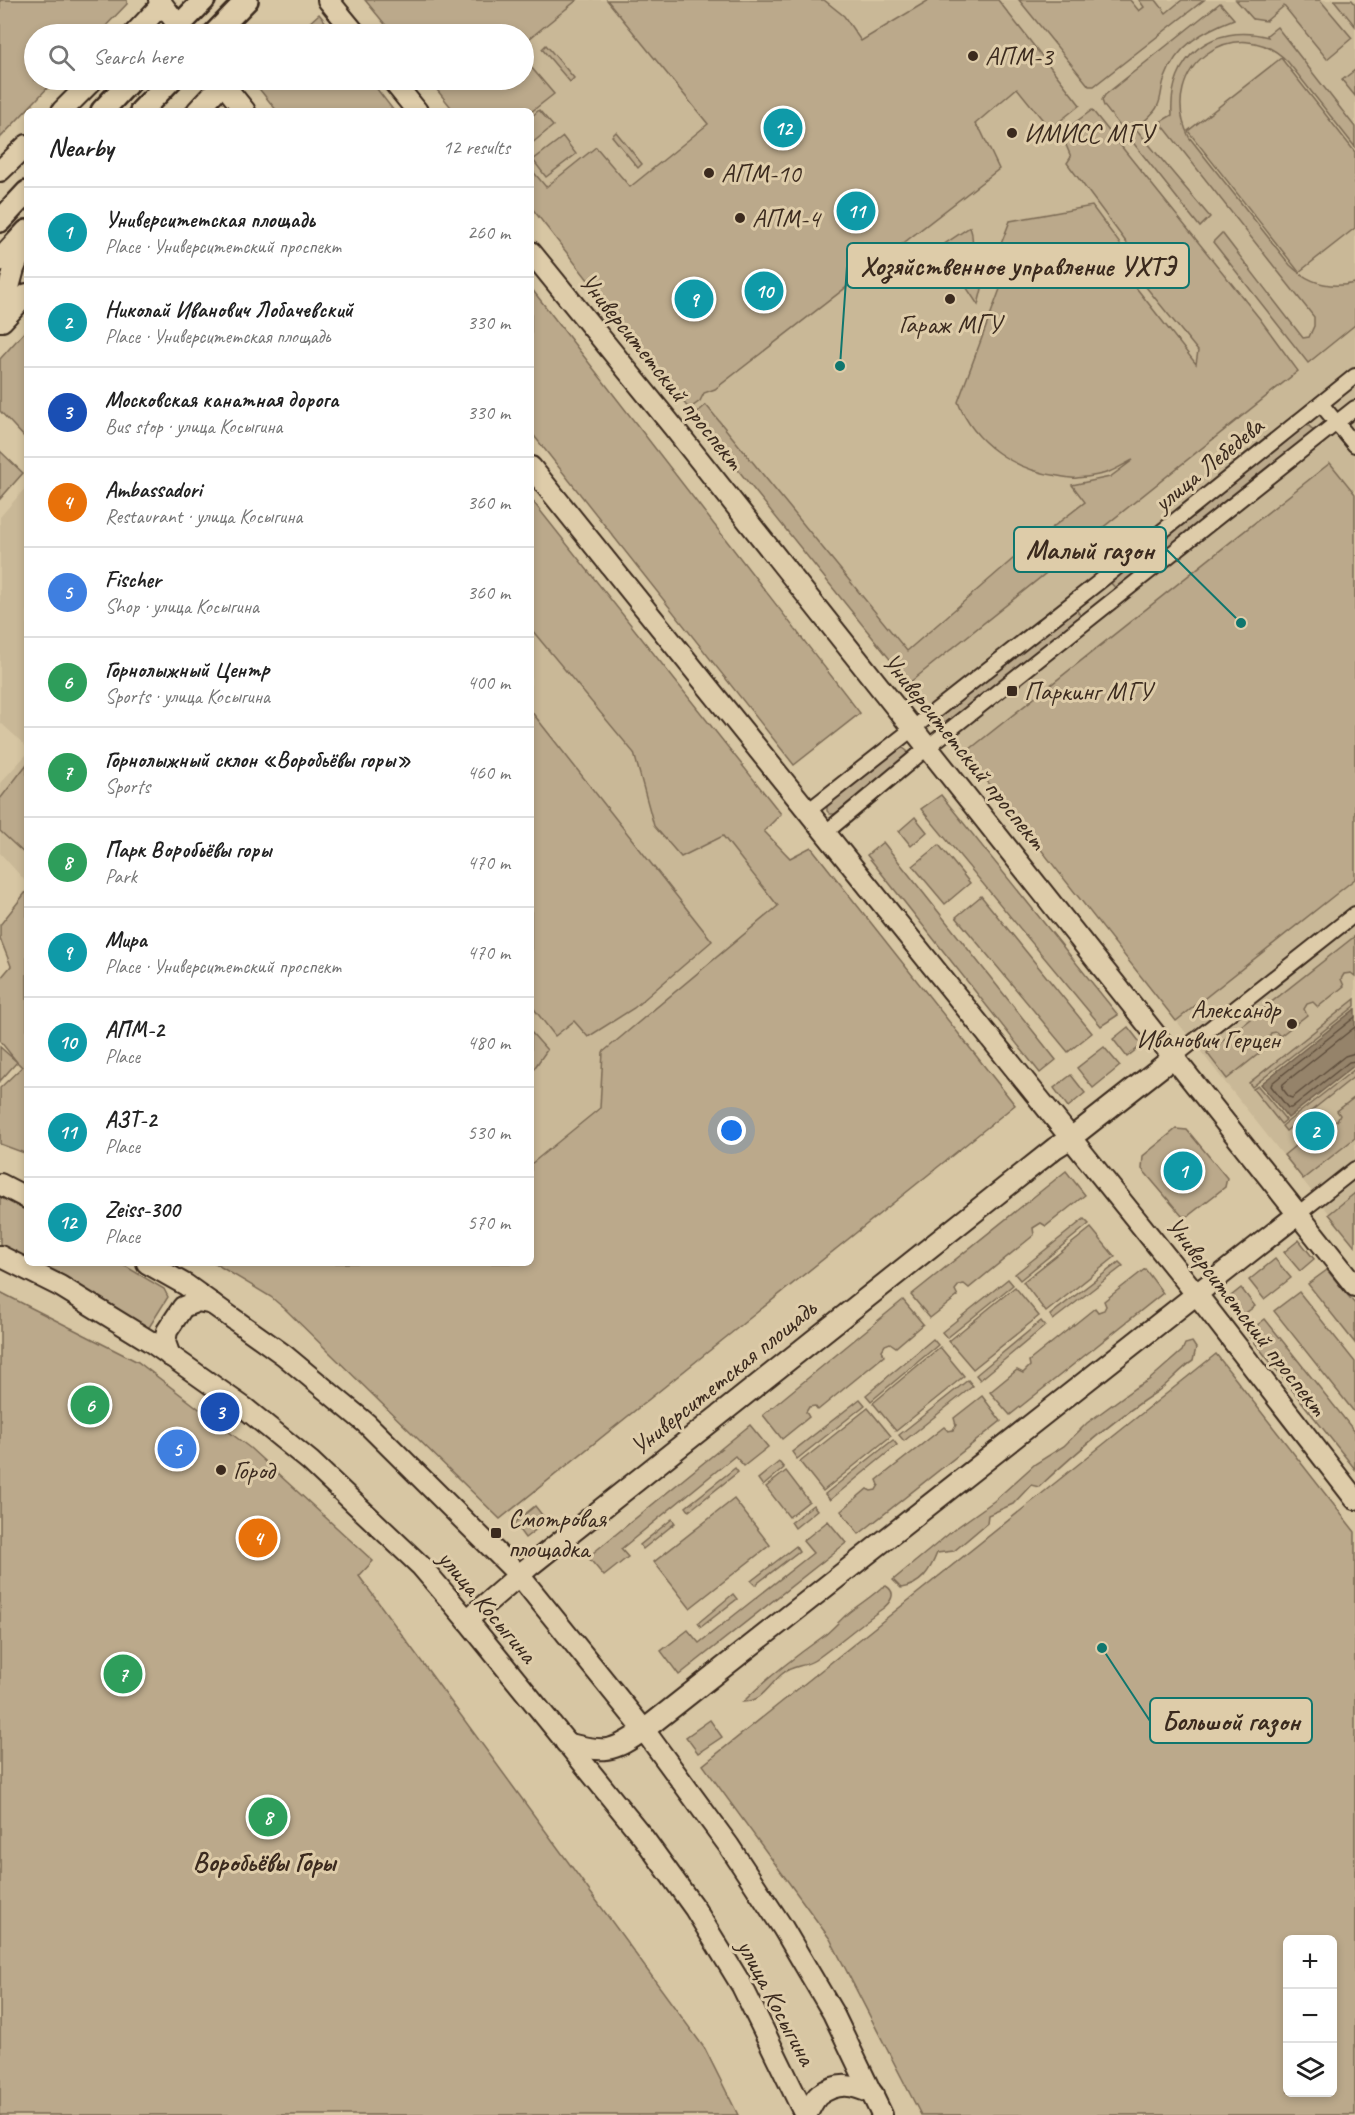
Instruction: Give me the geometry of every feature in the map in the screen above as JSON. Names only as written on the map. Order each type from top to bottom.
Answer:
[{"type":"main road","points":[[185,24],[204,0]]},
{"type":"main road","points":[[224,24],[247,0]]},
{"type":"main road","points":[[328,0],[348,24]]},
{"type":"main road","points":[[142,24],[161,2],[174,24]]},
{"type":"main road","points":[[105,108],[121,90]]},
{"type":"main road","points":[[144,108],[161,90]]},
{"type":"main road","points":[[199,108],[214,90]]},
{"type":"main road","points":[[228,90],[243,108]]},
{"type":"main road","points":[[400,90],[415,108]]},
{"type":"main road","points":[[66,108],[84,94]]},
{"type":"main road","points":[[0,171],[24,148]]},
{"type":"main road","points":[[0,221],[14,204]]},
{"type":"main road","points":[[0,260],[24,234]]},
{"type":"main road","points":[[0,322],[18,257],[24,244]]},
{"type":"main road","name":"Университетский проспект","points":[[534,256],[1355,1286]]},
{"type":"main road","points":[[0,322],[24,297]]},
{"type":"main road","name":"Университетский проспект","points":[[534,471],[1196,1294],[1355,1499]]},
{"type":"main road","name":"Университетская площадь","points":[[467,1620],[519,1575],[1055,1148],[1174,1058]]},
{"type":"main road","points":[[0,1184],[24,1196]]},
{"type":"main road","points":[[566,1743],[593,1750],[611,1749],[624,1744],[644,1730],[1298,1214]]},
{"type":"main road","name":"улица Косыгина","points":[[0,1256],[60,1286],[132,1330],[246,1408],[310,1461],[421,1566],[643,1837],[694,1909],[742,1986],[806,2115]]},
{"type":"main road","name":"улица Косыгина","points":[[152,1266],[213,1304],[284,1355],[367,1425],[519,1575],[644,1730],[729,1846],[783,1928],[833,2013],[882,2115]]},
{"type":"main road","points":[[132,1330],[147,1332],[154,1327],[172,1301],[174,1290],[172,1277]]},
{"type":"main road","points":[[170,1356],[165,1342],[167,1331],[183,1307],[198,1301],[213,1304]]},
{"type":"main road","points":[[792,2087],[814,2093],[849,2078],[856,2061]]},
{"type":"main road","points":[[806,2115],[818,2096],[841,2085],[853,2085],[873,2094]]},
{"type":"street","name":"улица Лебедева","points":[[808,811],[1355,376]]},
{"type":"street","points":[[1336,391],[1354,410]]},
{"type":"street","points":[[1321,404],[1355,445]]},
{"type":"street","name":"улица Лебедева","points":[[825,833],[927,747],[1354,410]]},
{"type":"street","points":[[1083,594],[1097,600],[1097,614]]},
{"type":"street","name":"Университетская площадь","points":[[1174,1058],[1355,914]]},
{"type":"street","points":[[1298,1214],[1355,1169]]},
{"type":"shaded area","points":[[0,0],[127,0],[127,4],[108,24],[24,24],[24,90],[46,90],[28,108],[24,108],[24,113],[0,138]]},
{"type":"shaded area","points":[[365,0],[1355,0],[1355,1246],[534,211],[534,108],[452,108],[437,90],[534,90],[534,24],[385,24]]},
{"type":"shaded area","points":[[365,0],[577,0],[534,35],[534,24],[385,24]]},
{"type":"shaded area","points":[[607,0],[824,0],[844,16],[861,41],[929,0],[998,0],[1080,105],[1050,129],[1017,88],[975,124],[981,131],[999,169],[715,389],[704,393],[700,401],[689,409],[534,211],[534,173],[546,187],[596,147],[630,187],[708,124]]},
{"type":"shaded area","points":[[1019,0],[1130,0],[1139,11],[1144,7],[1139,0],[1156,0],[1166,13],[1182,0],[1204,0],[1094,86],[1089,86]]},
{"type":"shaded area","points":[[1236,0],[1320,0],[1352,38],[1327,59],[1284,6],[1266,21],[1253,19]]},
{"type":"shaded area","points":[[1334,0],[1352,0],[1355,4],[1355,26]]},
{"type":"shaded area","points":[[1220,3],[1234,19],[1202,34],[1184,48],[1170,66],[1156,108],[1136,129],[1210,217],[1200,227],[1104,106],[1102,100],[1105,95]]},
{"type":"shaded area","points":[[319,14],[327,24],[308,24]]},
{"type":"shaded area","points":[[1277,27],[1355,127],[1355,147],[1288,62],[1268,47],[1246,42],[1225,44],[1207,54],[1192,69],[1183,89],[1181,112],[1189,137],[1290,265],[1304,276],[1320,283],[1346,285],[1355,283],[1355,325],[1308,363],[1213,242],[1222,233],[1303,338],[1309,337],[1314,326],[1314,317],[1160,122],[1172,115],[1173,94],[1178,76],[1186,61],[1198,49],[1212,40],[1229,35],[1248,34],[1268,37],[1267,35]]},
{"type":"shaded area","points":[[546,45],[574,78],[570,82],[542,49]]},
{"type":"shaded area","points":[[1281,58],[1355,152],[1355,228],[1299,272],[1188,131]]},
{"type":"shaded area","points":[[1355,70],[1355,96],[1342,80]]},
{"type":"shaded area","points":[[534,71],[554,94],[534,110],[452,108],[437,90],[534,90]]},
{"type":"shaded area","points":[[260,90],[378,90],[392,108],[275,108]]},
{"type":"shaded area","points":[[539,110],[553,126],[534,142],[534,114]]},
{"type":"shaded area","points":[[1092,110],[1260,319],[1298,371],[909,683],[694,415],[706,405],[907,651],[1022,551],[1085,502],[1072,485],[1110,477],[1133,460],[1109,472],[1089,477],[1070,478],[1042,473],[1026,468],[998,452],[985,442],[965,417],[958,402],[1006,273],[992,267],[1010,221],[1092,206],[1123,248],[1112,257],[1196,364],[1198,351],[1124,260],[1132,250],[1067,163],[1071,157],[1061,133]]},
{"type":"shaded area","points":[[616,132],[642,164],[638,168],[612,136]]},
{"type":"shaded area","points":[[563,137],[576,154],[546,177],[534,159]]},
{"type":"shaded area","points":[[970,227],[972,244],[969,257],[970,270],[982,289],[978,305],[940,247]]},
{"type":"shaded area","points":[[534,292],[860,713],[794,765],[534,436]]},
{"type":"shaded area","points":[[24,332],[24,437],[0,411],[0,359]]},
{"type":"shaded area","points":[[1305,425],[1313,430],[1310,436],[1118,591],[1110,582]]},
{"type":"shaded area","points":[[0,451],[23,473],[0,499]]},
{"type":"shaded area","points":[[1330,463],[1355,494],[1355,879],[1176,1021],[965,753]]},
{"type":"shaded area","points":[[24,489],[24,744],[0,722],[0,517]]},
{"type":"shaded area","points":[[534,503],[781,814],[764,831],[790,858],[811,847],[1015,1105],[500,1519],[285,1309],[271,1297],[219,1266],[534,1266],[534,1162],[600,1108],[603,1052],[778,906],[723,836],[681,857],[654,826],[634,753],[534,633]]},
{"type":"shaded area","points":[[534,525],[720,809],[830,942],[534,1260]]},
{"type":"shaded area","points":[[1076,609],[1082,618],[942,726],[937,725],[935,717]]},
{"type":"shaded area","points":[[534,715],[712,941],[634,1008],[588,1037],[574,1021],[555,1036],[534,1009]]},
{"type":"shaded area","points":[[903,748],[908,755],[835,814],[827,811],[827,806]]},
{"type":"shaded area","points":[[24,757],[24,880],[0,853],[0,783]]},
{"type":"shaded area","points":[[24,768],[24,853],[0,831],[0,799]]},
{"type":"shaded area","points":[[941,795],[1118,1015],[1101,1026],[921,809]]},
{"type":"shaded area","points":[[915,817],[927,832],[911,846],[899,831]]},
{"type":"shaded area","points":[[883,842],[1056,1060],[1040,1073],[867,855]]},
{"type":"shaded area","points":[[939,845],[970,883],[945,904],[913,866]]},
{"type":"shaded area","points":[[24,895],[24,1153],[0,1144],[0,1088],[22,1067],[0,1041],[0,979],[11,966],[0,938],[0,925]]},
{"type":"shaded area","points":[[981,896],[1092,1033],[1068,1052],[956,917]]},
{"type":"shaded area","points":[[1355,936],[1355,976],[1351,973],[1344,974],[1341,979],[1344,986],[1318,1007],[1313,1002],[1307,1004],[1304,1009],[1307,1015],[1280,1036],[1276,1032],[1271,1033],[1268,1039],[1271,1044],[1227,1079],[1207,1053]]},
{"type":"shaded area","points":[[1355,999],[1355,1006],[1252,1087],[1249,1083]]},
{"type":"shaded area","points":[[1128,1027],[1142,1045],[1127,1057],[1113,1039]]},
{"type":"shaded area","points":[[534,1035],[547,1050],[534,1069]]},
{"type":"shaded area","points":[[0,1047],[17,1062],[0,1081]]},
{"type":"shaded area","points":[[1104,1047],[1120,1066],[1093,1088],[1077,1068]]},
{"type":"shaded area","points":[[1355,1069],[1355,1076],[1286,1131],[1282,1126]]},
{"type":"shaded area","points":[[1071,1075],[1085,1093],[1068,1107],[1054,1088]]},
{"type":"shaded area","points":[[1258,1086],[1286,1120],[1281,1124],[1253,1089]]},
{"type":"shaded area","points":[[1355,1097],[1355,1138],[1303,1179],[1284,1155],[1328,1119],[1332,1122],[1337,1121],[1340,1115],[1337,1111]]},
{"type":"shaded area","points":[[1176,1129],[1187,1130],[1227,1178],[1225,1187],[1188,1216],[1182,1216],[1142,1169],[1143,1156]]},
{"type":"shaded area","points":[[1066,1171],[1085,1195],[1046,1226],[1041,1223],[1033,1228],[1034,1235],[969,1288],[964,1284],[959,1285],[955,1290],[958,1296],[930,1318],[911,1295]]},
{"type":"shaded area","points":[[1355,1193],[1355,1246],[1329,1214]]},
{"type":"shaded area","points":[[0,1197],[24,1209],[24,1260],[0,1248]]},
{"type":"shaded area","points":[[1084,1219],[1089,1224],[1020,1280],[1015,1274]]},
{"type":"shaded area","points":[[1091,1228],[1115,1257],[1046,1312],[1023,1282]]},
{"type":"shaded area","points":[[1299,1240],[1314,1259],[1300,1271],[1284,1252]]},
{"type":"shaded area","points":[[1275,1259],[1291,1278],[1264,1299],[1249,1280]]},
{"type":"shaded area","points":[[1119,1262],[1123,1266],[1053,1320],[1050,1315]]},
{"type":"shaded area","points":[[35,1266],[125,1266],[164,1289],[168,1297],[148,1329]]},
{"type":"shaded area","points":[[1145,1269],[1163,1293],[1010,1415],[990,1392],[1017,1370],[1023,1373],[1030,1366],[1029,1361],[1095,1308],[1098,1312],[1104,1310],[1106,1306],[1104,1301]]},
{"type":"shaded area","points":[[1327,1270],[1355,1304],[1355,1343],[1308,1284]]},
{"type":"shaded area","points":[[1008,1279],[1013,1285],[947,1338],[942,1332]]},
{"type":"shaded area","points":[[1015,1287],[1039,1316],[973,1369],[949,1341]]},
{"type":"shaded area","points":[[1241,1288],[1255,1306],[1239,1318],[1226,1300]]},
{"type":"shaded area","points":[[0,1292],[138,1362],[250,1448],[373,1561],[359,1576],[705,2049],[738,2115],[0,2115]]},
{"type":"shaded area","points":[[1299,1292],[1355,1362],[1355,1413],[1274,1311]]},
{"type":"shaded area","points":[[903,1300],[923,1324],[896,1347],[890,1343],[885,1345],[882,1350],[884,1356],[818,1410],[815,1406],[809,1407],[806,1412],[809,1417],[782,1439],[763,1415]]},
{"type":"shaded area","points":[[1265,1319],[1355,1432],[1355,1469],[1247,1333]]},
{"type":"shaded area","points":[[1041,1321],[1045,1326],[980,1380],[976,1375]]},
{"type":"shaded area","points":[[933,1339],[938,1345],[871,1401],[866,1395]]},
{"type":"shaded area","points":[[1192,1342],[1196,1348],[1193,1361],[1163,1387],[1096,1436],[1039,1487],[1031,1485],[1013,1504],[988,1515],[987,1523],[954,1551],[937,1553],[928,1571],[914,1584],[901,1588],[893,1580],[956,1528],[994,1501],[1035,1464],[1064,1446],[1087,1423],[1149,1380],[1182,1351],[1185,1344]]},
{"type":"shaded area","points":[[940,1347],[964,1376],[896,1431],[873,1403]]},
{"type":"shaded area","points":[[1216,1354],[1355,1532],[1355,2115],[921,2115],[830,1939],[703,1765]]},
{"type":"shaded area","points":[[968,1380],[973,1386],[904,1441],[899,1435]]},
{"type":"shaded area","points":[[982,1396],[1001,1421],[859,1534],[841,1511],[867,1489],[876,1490],[879,1485],[877,1480],[944,1427],[948,1431],[953,1430],[956,1425],[954,1418]]},
{"type":"shaded area","points":[[860,1399],[865,1405],[797,1459],[792,1452]]},
{"type":"shaded area","points":[[868,1408],[891,1436],[823,1491],[800,1462]]},
{"type":"shaded area","points":[[750,1425],[768,1447],[744,1466],[735,1456],[621,1549],[628,1557],[604,1576],[588,1557]]},
{"type":"shaded area","points":[[893,1440],[897,1445],[830,1500],[825,1494]]},
{"type":"shaded area","points":[[779,1462],[784,1468],[763,1486],[758,1479]]},
{"type":"shaded area","points":[[735,1468],[738,1472],[689,1511],[686,1507]]},
{"type":"shaded area","points":[[786,1471],[809,1501],[789,1517],[766,1487]]},
{"type":"shaded area","points":[[734,1499],[770,1545],[690,1608],[654,1562]]},
{"type":"shaded area","points":[[813,1505],[817,1510],[795,1528],[791,1522]]},
{"type":"shaded area","points":[[535,1506],[547,1521],[525,1538],[514,1523]]},
{"type":"shaded area","points":[[672,1519],[675,1523],[643,1549],[640,1545]]},
{"type":"shaded area","points":[[828,1521],[846,1543],[679,1675],[661,1651],[688,1630],[699,1643],[813,1553],[803,1541]]},
{"type":"shaded area","points":[[796,1546],[799,1551],[755,1585],[751,1581]]},
{"type":"shaded area","points":[[886,1586],[892,1595],[890,1601],[882,1609],[815,1660],[786,1671],[756,1699],[743,1702],[780,1669],[825,1635],[848,1613]]},
{"type":"shaded area","points":[[733,1594],[737,1599],[701,1627],[698,1623]]},
{"type":"shaded area","points":[[710,1720],[722,1737],[698,1753],[686,1737]]},
{"type":"water","points":[[1355,1009],[1355,1065],[1288,1118],[1261,1084]]},
{"type":"place","name":"АПМ-3","points":[[973,56]]},
{"type":"place","name":"Zeiss-300","points":[[783,128]]},
{"type":"place","name":"ИМИСС МГУ","points":[[1012,133]]},
{"type":"place","name":"АПМ-10","points":[[709,173]]},
{"type":"place","name":"АЗТ-2","points":[[856,211]]},
{"type":"place","name":"АПМ-4","points":[[740,218]]},
{"type":"place","name":"АПМ-2","points":[[764,291]]},
{"type":"place","name":"Мира","points":[[694,299]]},
{"type":"place","name":"Гараж МГУ","points":[[950,299]]},
{"type":"place","name":"Хозяйственное управление УХТЭ","points":[[840,366]]},
{"type":"place","name":"Малый газон","points":[[1241,623]]},
{"type":"place","name":"Паркинг МГУ","points":[[1012,691]]},
{"type":"place","name":"Александр Иванович Герцен","points":[[1292,1024]]},
{"type":"place","name":"Николай Иванович Лобачевский","points":[[1315,1131]]},
{"type":"place","name":"Университетская площадь","points":[[1183,1171]]},
{"type":"place","name":"Горнолыжный Центр","points":[[90,1405]]},
{"type":"place","name":"Московская канатная дорога","points":[[220,1412]]},
{"type":"place","name":"Fischer","points":[[177,1449]]},
{"type":"place","name":"Город","points":[[221,1470]]},
{"type":"place","name":"Смотровая площадка","points":[[496,1533]]},
{"type":"place","name":"Ambassadori","points":[[258,1538]]},
{"type":"place","name":"Большой газон","points":[[1102,1648]]},
{"type":"place","name":"Горнолыжный склон «Воробьёвы горы»","points":[[123,1674]]},
{"type":"place","name":"Парк Воробьёвы горы","points":[[268,1817]]},
{"type":"district","name":"Воробьёвы Горы","points":[[264,1862]]}]
